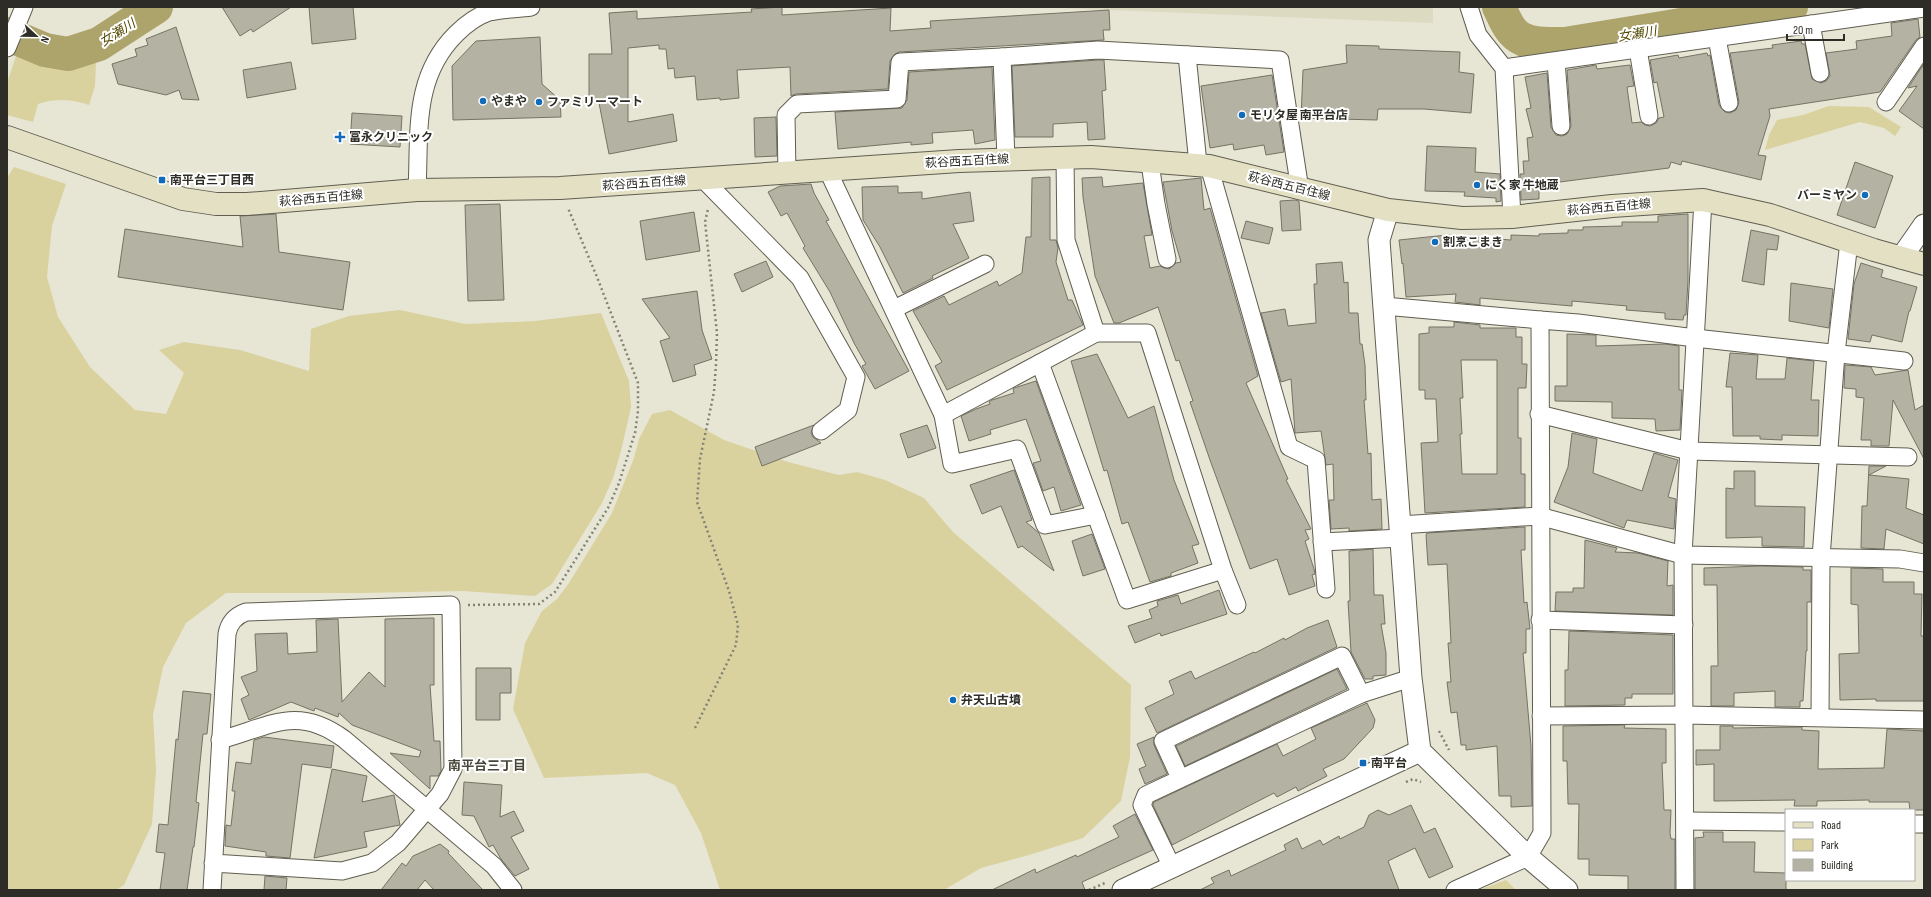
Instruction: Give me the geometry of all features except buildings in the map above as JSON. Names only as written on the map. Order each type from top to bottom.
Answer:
[{"type":"main road","name":"萩谷西五百住線","points":[[7,137],[183,199],[199,202],[247,204],[417,190],[708,184],[828,170],[959,161],[1091,157],[1150,163],[1203,165],[1300,190],[1388,210],[1462,218],[1512,217],[1612,206],[1703,200],[1770,215],[1849,242],[1924,264]]},
{"type":"street","points":[[7,48],[24,7]]},
{"type":"street","points":[[417,190],[422,98],[425,83],[439,54],[461,30],[488,12],[531,7]]},
{"type":"street","points":[[1469,7],[1478,35],[1504,68],[1512,217]]},
{"type":"street","points":[[1504,68],[1924,8]]},
{"type":"street","points":[[1811,24],[1820,73]]},
{"type":"street","points":[[1717,38],[1729,103]]},
{"type":"street","points":[[1886,102],[1924,46]]},
{"type":"street","points":[[1638,49],[1649,116]]},
{"type":"street","points":[[787,174],[786,115],[797,104],[897,99],[900,62],[1098,50],[1280,60],[1300,190]]},
{"type":"street","points":[[1187,55],[1203,165],[1288,448],[1316,460],[1326,589]]},
{"type":"street","points":[[1002,57],[1006,160]]},
{"type":"street","points":[[1556,61],[1561,126]]},
{"type":"street","points":[[1065,158],[1066,240],[1096,333]]},
{"type":"street","points":[[1150,163],[1156,204],[1167,259]]},
{"type":"street","points":[[828,170],[943,415],[952,464],[1017,449],[1045,525],[1096,515]]},
{"type":"street","points":[[708,184],[800,278],[856,377],[848,410],[821,431]]},
{"type":"street","points":[[1685,890],[1686,821],[1683,555],[1703,200]]},
{"type":"street","points":[[1388,210],[1379,240],[1411,678],[1420,751],[1528,857],[1567,890]]},
{"type":"street","points":[[1901,258],[1924,225]]},
{"type":"street","points":[[1820,717],[1821,558],[1836,353],[1849,242]]},
{"type":"street","points":[[894,308],[985,264]]},
{"type":"street","points":[[1384,306],[1578,323],[1695,338],[1904,361]]},
{"type":"street","points":[[1455,890],[1528,857],[1542,833],[1539,516],[1540,320]]},
{"type":"street","points":[[943,415],[1096,333],[1147,333],[1223,570],[1237,605]]},
{"type":"street","points":[[1040,363],[1127,600],[1223,570]]},
{"type":"street","points":[[1539,414],[1689,451],[1908,457]]},
{"type":"street","points":[[1322,542],[1539,516],[1683,555],[1900,559],[1924,563]]},
{"type":"street","points":[[212,890],[227,634],[231,622],[240,614],[246,612],[451,605],[453,768],[447,782],[428,809],[389,851],[372,862],[353,870],[342,872],[214,863]]},
{"type":"street","points":[[1540,620],[1684,625]]},
{"type":"street","points":[[1180,778],[1163,741],[1342,656],[1361,694]]},
{"type":"street","points":[[1172,867],[1142,805],[1146,794],[1361,694],[1411,678]]},
{"type":"street","points":[[1541,716],[1685,715],[1924,720]]},
{"type":"street","points":[[220,740],[243,734],[266,724],[284,720],[302,721],[320,725],[344,739],[494,866],[504,887]]},
{"type":"street","points":[[1123,890],[1420,751]]},
{"type":"street","points":[[1686,821],[1785,822]]},
{"type":"path","points":[[695,728],[736,645],[738,625],[729,590],[697,502],[700,459],[714,392],[716,364],[717,333],[705,222],[708,184]]},
{"type":"path","points":[[451,605],[539,604],[555,592],[608,508],[622,476],[635,433],[638,411],[638,383],[598,277],[560,188]]},
{"type":"path","points":[[1437,726],[1453,756]]},
{"type":"path","points":[[1406,782],[1413,779],[1426,783]]},
{"type":"shaded area","points":[[1036,7],[1433,7],[1433,23]]},
{"type":"green space","points":[[18,50],[44,60],[69,64],[96,62],[95,86],[89,105],[76,101],[63,100],[44,102],[38,104],[33,122],[7,115],[7,83]]},
{"type":"green space","points":[[1829,106],[1869,107],[1901,127],[1895,136],[1884,128],[1860,122],[1765,150],[1769,135],[1777,120],[1803,115]]},
{"type":"green space","points":[[14,167],[66,184],[52,226],[47,277],[58,317],[90,367],[135,410],[166,414],[184,373],[159,350],[184,342],[240,350],[309,371],[311,329],[349,316],[400,310],[465,324],[535,321],[601,313],[629,381],[631,407],[613,478],[602,503],[552,584],[535,596],[462,591],[226,593],[186,623],[163,667],[153,715],[156,770],[152,824],[124,885],[116,890],[7,890],[7,178]]},
{"type":"green space","points":[[670,410],[724,440],[788,462],[839,475],[857,472],[885,480],[924,498],[953,532],[1131,685],[1130,757],[1121,801],[1083,838],[981,868],[944,890],[720,890],[701,833],[675,785],[647,773],[544,778],[513,709],[525,643],[542,611],[557,599],[569,583],[612,513],[634,458],[639,439],[652,414]]},
{"type":"green space","points":[[1506,880],[1516,890],[1479,890]]},
{"type":"waterway","name":"女瀬川","points":[[7,34],[45,50],[68,54],[99,44],[156,7]]},
{"type":"waterway","name":"女瀬川","points":[[1499,7],[1509,27],[1518,37],[1530,42],[1551,44],[1565,44],[1791,7]]},
{"type":"place","name":"やまや","points":[[483,101]]},
{"type":"place","name":"ファミリーマート","points":[[539,102]]},
{"type":"place","name":"モリタ屋 南平台店","points":[[1242,115]]},
{"type":"place","name":"冨永クリニック","points":[[340,137]]},
{"type":"place","name":"南平台三丁目西","points":[[162,180]]},
{"type":"place","name":"にく家 牛地蔵","points":[[1477,185]]},
{"type":"place","name":"バーミヤン","points":[[1865,195]]},
{"type":"place","name":"割烹こまき","points":[[1435,242]]},
{"type":"place","name":"弁天山古墳","points":[[953,700]]},
{"type":"place","name":"南平台","points":[[1363,763]]},
{"type":"district","name":"南平台三丁目","points":[[487,765]]}]
